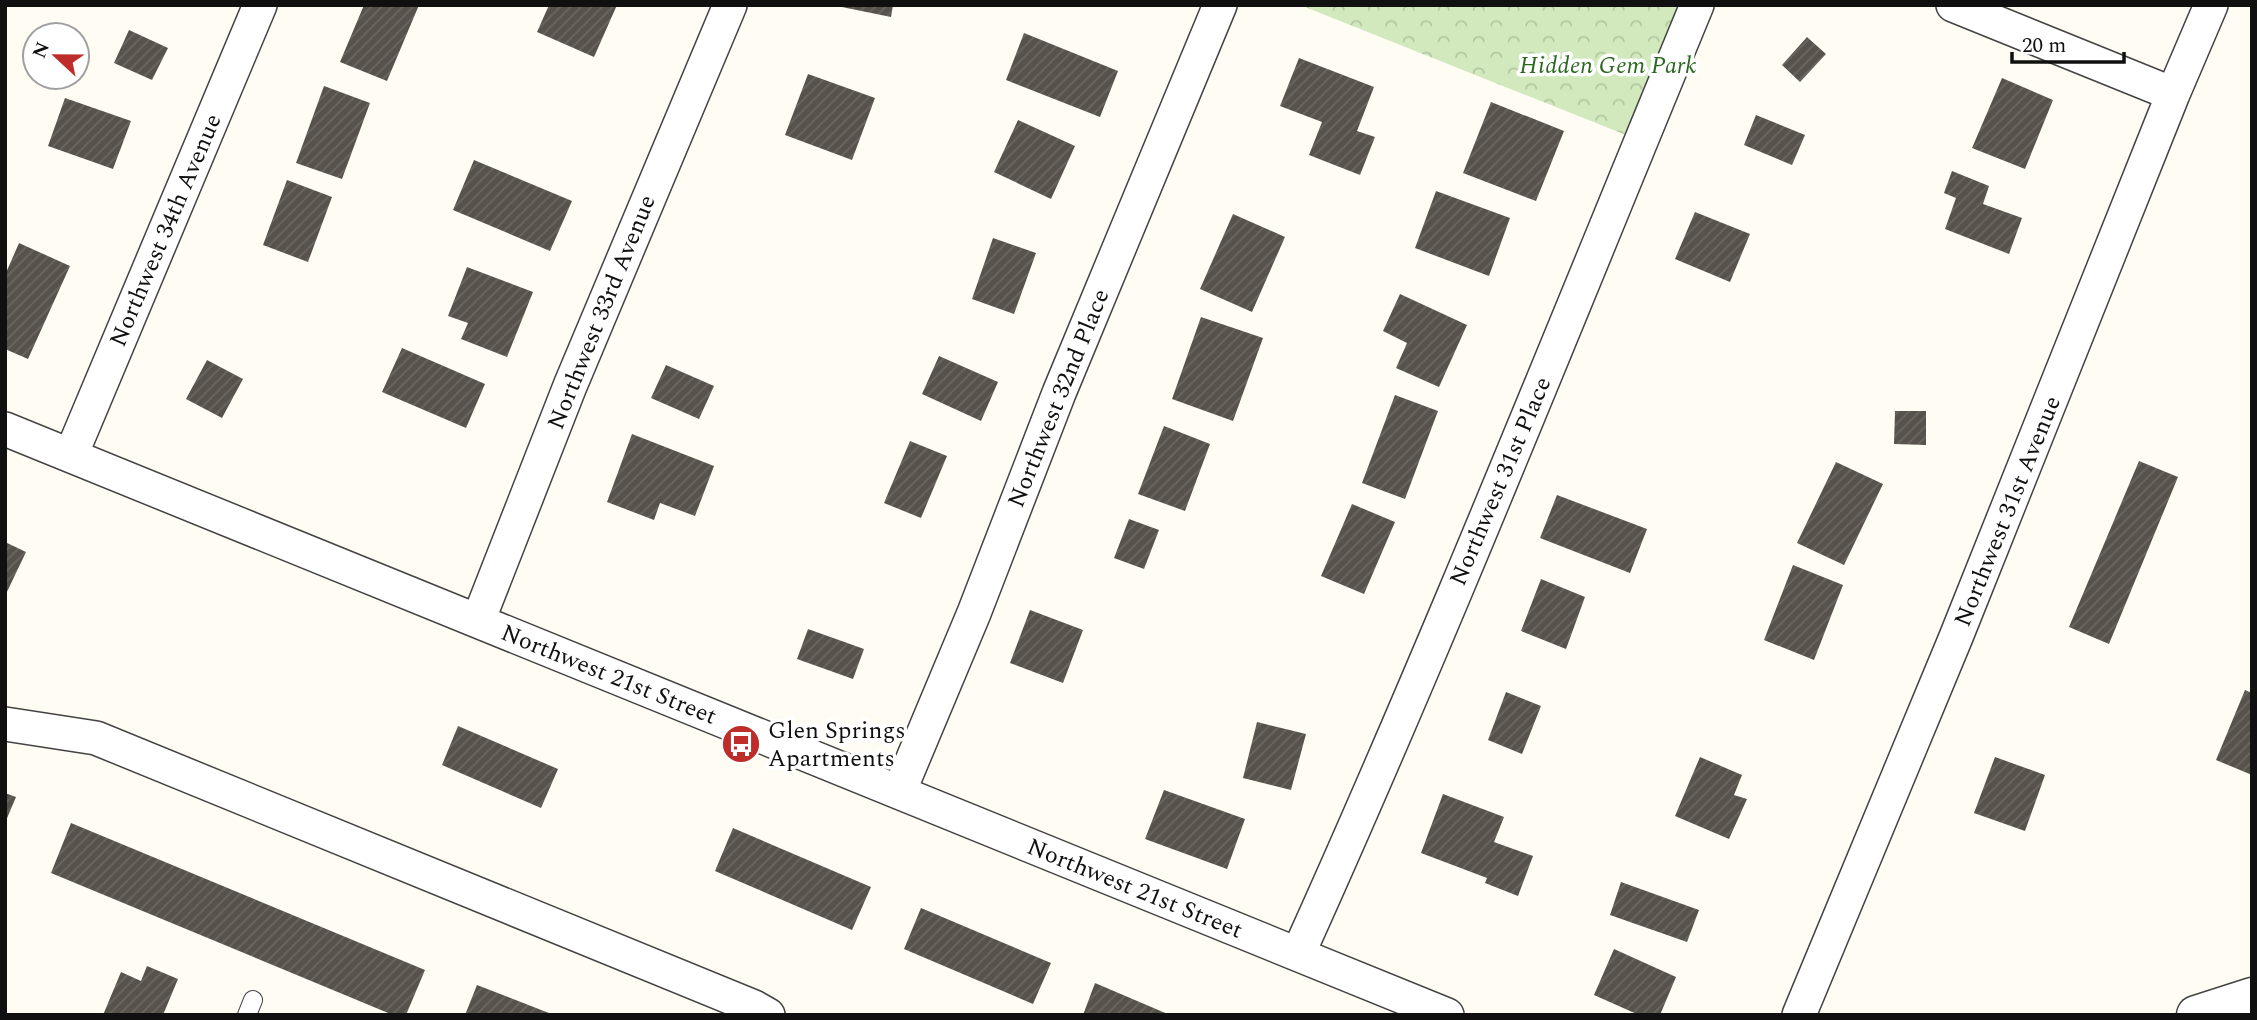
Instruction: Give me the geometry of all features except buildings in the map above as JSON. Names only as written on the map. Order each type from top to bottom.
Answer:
[{"type":"street","name":"Northwest 34th Avenue","points":[[71,455],[260,5]]},
{"type":"street","name":"Northwest 33rd Avenue","points":[[478,621],[570,386],[730,5]]},
{"type":"street","name":"Northwest 32nd Place","points":[[899,792],[974,613],[1064,381],[1220,5]]},
{"type":"street","name":"Northwest 31st Place","points":[[1298,954],[1418,679],[1697,5]]},
{"type":"street","points":[[1953,5],[2173,93]]},
{"type":"street","name":"Northwest 31st Avenue","points":[[1799,1015],[1956,637],[2173,93],[2211,5]]},
{"type":"street","name":"Northwest 21st Street","points":[[5,429],[1447,1015]]},
{"type":"street","points":[[5,724],[96,738],[768,1015]]},
{"type":"street","points":[[2196,1015],[2252,997]]},
{"type":"green space","name":"Hidden Gem Park","points":[[1300,5],[1697,5],[1641,141]]},
{"type":"place","name":"Glen Springs Apartments","points":[[741,744]]}]
